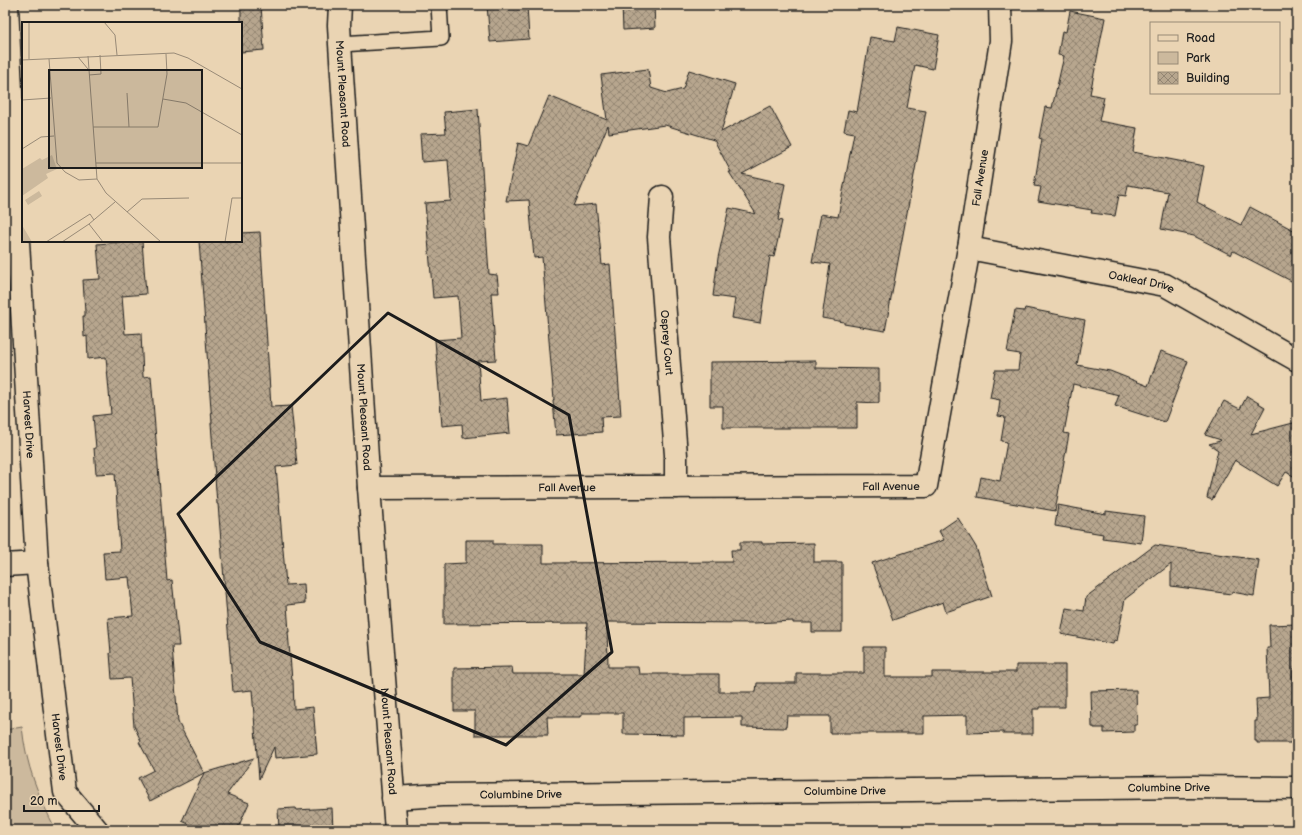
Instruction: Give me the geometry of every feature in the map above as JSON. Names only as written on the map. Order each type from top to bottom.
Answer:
[{"type":"street","name":"Harvest Drive","points":[[7,5],[11,243],[37,563],[65,792],[96,830]]},
{"type":"street","name":"Mount Pleasant Road","points":[[340,5],[340,44],[369,488],[396,830]]},
{"type":"street","name":"Fall Avenue","points":[[369,488],[926,486],[969,248],[1001,41],[1000,5]]},
{"type":"street","name":"Osprey Court","points":[[662,197],[659,237],[676,454],[676,487]]},
{"type":"street","name":"Oakleaf Drive","points":[[969,248],[1165,285],[1297,360]]},
{"type":"street","points":[[5,565],[37,563]]},
{"type":"street","name":"Columbine Drive","points":[[393,798],[466,794],[1189,787],[1297,788]]},
{"type":"lane","points":[[340,44],[441,38],[439,5]]},
{"type":"highlighted area","points":[[388,313],[569,415],[612,652],[506,745],[260,642],[178,514]]},
{"type":"green space","points":[[22,727],[26,754],[34,780],[56,830],[5,830],[5,730]]},
{"type":"building","points":[[241,5],[261,5],[264,50],[242,52]]},
{"type":"building","points":[[487,5],[527,5],[529,39],[490,42]]},
{"type":"building","points":[[622,5],[654,5],[655,28],[623,30]]},
{"type":"building","points":[[1070,11],[1105,18],[1090,94],[1104,97],[1099,121],[1137,128],[1133,152],[1204,166],[1197,202],[1241,225],[1250,207],[1297,232],[1297,284],[1233,251],[1231,255],[1194,236],[1161,229],[1168,192],[1128,185],[1126,196],[1119,195],[1115,216],[1091,213],[1092,210],[1038,201],[1041,187],[1034,186],[1042,139],[1039,138],[1045,107],[1052,108],[1064,56],[1058,55],[1062,31],[1066,32]]},
{"type":"building","points":[[898,27],[939,35],[933,69],[915,65],[907,108],[926,111],[885,331],[844,324],[844,322],[822,318],[830,264],[812,262],[821,214],[838,217],[854,133],[844,131],[848,110],[857,112],[870,37],[895,41]]},
{"type":"building","points":[[648,69],[651,88],[667,93],[683,89],[689,70],[735,84],[721,132],[770,106],[792,147],[742,174],[785,184],[778,220],[782,221],[774,257],[770,256],[760,323],[732,318],[735,299],[713,296],[718,258],[729,208],[756,214],[729,172],[731,172],[714,140],[665,125],[609,133],[608,125],[574,206],[596,204],[602,265],[610,264],[621,416],[601,417],[602,432],[556,435],[542,257],[534,258],[529,200],[506,201],[518,143],[528,146],[549,96],[607,120],[601,75]]},
{"type":"building","points":[[478,109],[489,274],[497,275],[499,293],[491,293],[496,360],[478,361],[481,401],[507,398],[510,433],[463,438],[462,424],[442,426],[435,340],[461,338],[458,296],[433,298],[425,203],[451,201],[448,160],[422,162],[420,134],[446,133],[444,112]]},
{"type":"building","points":[[260,232],[271,407],[291,406],[297,465],[276,467],[286,585],[304,584],[305,603],[287,605],[288,632],[293,680],[294,709],[313,707],[317,754],[275,758],[274,747],[259,779],[252,690],[233,692],[217,504],[199,242],[242,242],[242,233]]},
{"type":"building","points":[[142,242],[146,294],[122,296],[125,334],[141,333],[143,377],[151,376],[167,581],[172,580],[179,646],[172,646],[178,722],[204,773],[150,801],[138,778],[154,770],[139,742],[141,741],[134,726],[130,678],[112,679],[108,618],[133,616],[129,577],[105,579],[103,552],[120,551],[115,473],[96,474],[94,448],[96,448],[93,416],[111,414],[106,357],[88,359],[87,336],[84,337],[83,316],[85,316],[85,312],[83,280],[100,279],[97,244]]},
{"type":"building","points":[[1025,308],[1085,320],[1077,365],[1110,371],[1148,386],[1161,351],[1188,361],[1165,422],[1115,406],[1119,395],[1073,384],[1064,433],[1069,434],[1055,511],[977,497],[981,477],[1000,481],[1007,442],[1001,441],[1005,417],[998,416],[1000,400],[990,398],[995,370],[1018,370],[1020,354],[1007,352],[1015,310],[1024,311]]},
{"type":"building","points":[[816,361],[816,368],[879,369],[879,403],[857,402],[857,428],[723,428],[723,406],[710,406],[710,362]]},
{"type":"building","points":[[1247,396],[1265,407],[1251,434],[1297,422],[1297,478],[1286,472],[1277,486],[1235,460],[1212,500],[1207,498],[1218,450],[1209,444],[1221,440],[1205,435],[1224,401],[1240,409]]},
{"type":"building","points":[[1058,505],[1106,514],[1106,511],[1144,516],[1141,543],[1102,538],[1103,534],[1055,526]]},
{"type":"building","points":[[958,518],[976,547],[992,596],[946,612],[943,602],[893,620],[872,563],[944,540],[939,531]]},
{"type":"building","points":[[466,540],[493,540],[493,544],[543,544],[543,563],[732,562],[731,550],[740,550],[740,542],[762,542],[762,544],[814,543],[814,562],[842,562],[842,632],[812,632],[812,623],[793,623],[793,621],[755,623],[607,622],[608,667],[638,667],[639,674],[719,674],[719,692],[756,692],[757,683],[796,683],[796,673],[864,673],[864,647],[885,647],[885,677],[932,677],[932,672],[1016,672],[1016,665],[1065,665],[1065,707],[1040,707],[1040,709],[1033,709],[1033,734],[1003,734],[1003,732],[967,733],[967,715],[924,716],[924,733],[830,733],[830,716],[787,716],[786,727],[784,728],[742,727],[742,717],[684,718],[684,735],[623,734],[623,713],[582,713],[582,716],[580,717],[547,717],[548,735],[475,735],[475,711],[454,711],[454,668],[512,667],[513,674],[584,674],[587,623],[444,624],[444,564],[466,563]]},
{"type":"building","points":[[1155,545],[1259,560],[1254,596],[1232,592],[1231,594],[1171,586],[1171,564],[1125,599],[1117,641],[1114,640],[1113,644],[1061,634],[1066,608],[1084,611],[1086,597]]},
{"type":"building","points":[[1297,624],[1297,668],[1293,669],[1293,709],[1297,709],[1297,743],[1257,743],[1257,741],[1255,741],[1255,721],[1257,721],[1256,699],[1269,698],[1267,648],[1270,648],[1269,625]]},
{"type":"building","points":[[1136,690],[1137,725],[1134,725],[1134,732],[1104,733],[1104,728],[1092,727],[1091,691]]},
{"type":"building","points":[[254,758],[227,794],[249,803],[237,830],[202,830],[182,821],[204,773]]},
{"type":"building","points":[[295,808],[296,810],[332,808],[333,830],[279,830],[278,809]]}]
